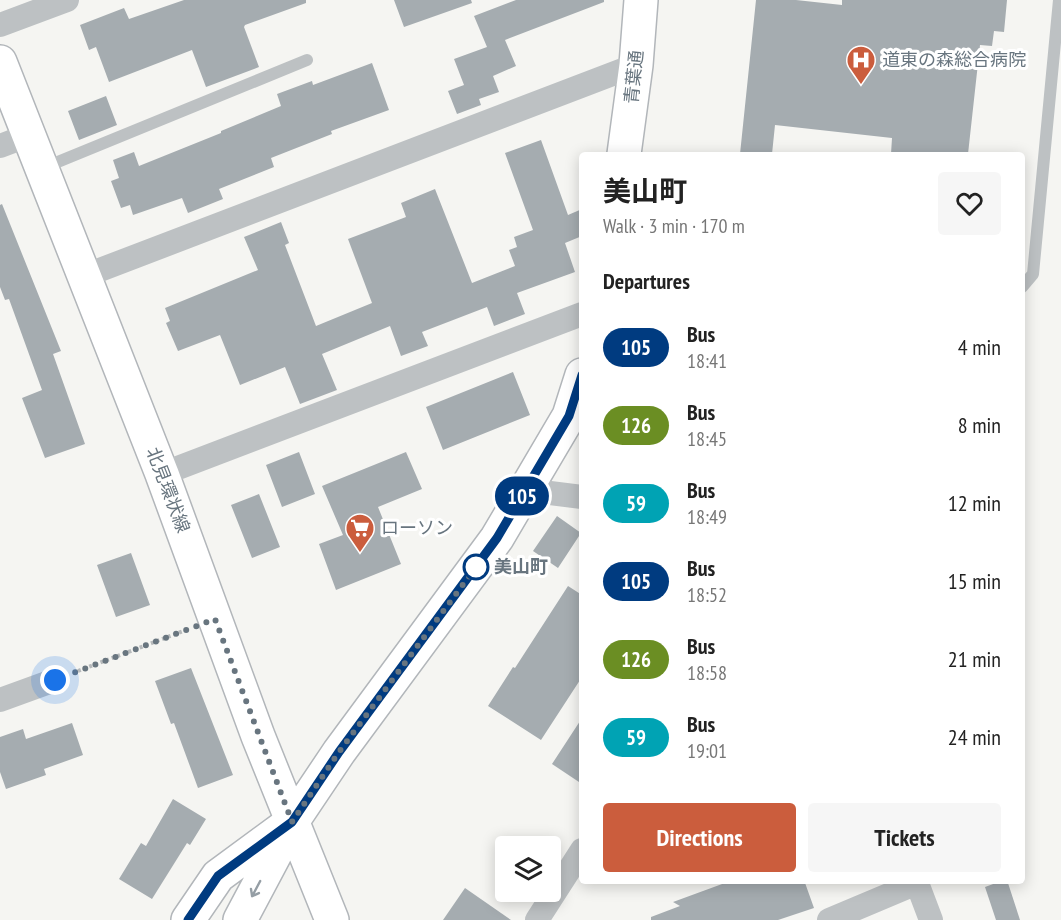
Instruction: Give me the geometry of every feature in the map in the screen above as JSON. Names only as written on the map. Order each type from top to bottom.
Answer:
[{"type":"street","points":[[0,25],[68,0]]},
{"type":"street","name":"青葉通","points":[[624,152],[636,65],[641,0]]},
{"type":"street","name":"北見環状線","points":[[0,62],[14,141],[42,169],[162,474],[292,822],[332,920]]},
{"type":"street","points":[[84,276],[636,65]]},
{"type":"street","points":[[162,474],[579,315]]},
{"type":"street","points":[[240,920],[292,822],[339,752],[497,538],[569,416],[579,384]]},
{"type":"street","points":[[526,490],[579,497]]},
{"type":"street","points":[[0,700],[55,680]]},
{"type":"street","points":[[188,920],[218,876],[292,822]]},
{"type":"street","points":[[537,920],[579,855]]},
{"type":"street","points":[[829,920],[915,884]]},
{"type":"street","points":[[917,884],[931,920]]},
{"type":"lane","points":[[1025,283],[1033,274],[1059,0]]},
{"type":"lane","points":[[42,169],[307,60]]},
{"type":"path","points":[[55,680],[215,619]]},
{"type":"building","points":[[184,0],[306,0],[306,3],[245,25],[259,67],[206,87],[192,50],[109,82],[96,47],[89,50],[80,25],[124,8],[129,19]]},
{"type":"building","points":[[394,0],[471,0],[472,3],[404,27]]},
{"type":"building","points":[[516,0],[604,0],[604,2],[505,40],[516,66],[493,76],[499,92],[479,99],[481,105],[457,114],[448,91],[464,85],[454,59],[487,47],[474,16]]},
{"type":"building","name":"道東の森総合病院","points":[[756,0],[796,0],[842,5],[842,0],[1007,0],[1004,32],[994,31],[992,46],[980,45],[968,152],[891,152],[892,138],[775,125],[772,152],[740,152]]},
{"type":"building","points":[[372,63],[389,110],[331,131],[332,134],[271,158],[274,167],[219,189],[223,199],[188,213],[182,198],[133,215],[130,205],[121,208],[111,181],[119,178],[113,160],[134,152],[139,166],[281,106],[277,94],[312,81],[313,85]]},
{"type":"building","points":[[106,96],[117,125],[79,140],[68,111]]},
{"type":"building","points":[[541,140],[568,215],[579,210],[579,237],[565,243],[575,272],[517,293],[525,314],[494,326],[487,307],[422,332],[428,346],[401,356],[390,326],[322,354],[337,390],[300,404],[285,367],[240,385],[220,335],[178,351],[166,323],[170,321],[165,308],[258,270],[244,237],[281,222],[289,243],[285,245],[316,326],[372,303],[348,239],[406,217],[401,203],[435,189],[472,283],[515,266],[509,250],[517,247],[514,237],[533,230],[505,153]]},
{"type":"building","points":[[2,204],[61,351],[53,354],[85,444],[45,458],[22,398],[42,390],[9,299],[5,300],[0,287],[0,205]]},
{"type":"building","points":[[513,372],[530,415],[443,450],[426,407]]},
{"type":"building","points":[[299,452],[315,494],[282,507],[266,465]]},
{"type":"building","points":[[406,452],[422,489],[378,507],[401,564],[336,590],[319,544],[343,535],[322,486]]},
{"type":"building","points":[[259,494],[280,547],[252,558],[231,505]]},
{"type":"building","points":[[557,516],[579,532],[579,536],[558,568],[533,551]]},
{"type":"building","points":[[131,553],[150,605],[116,617],[97,565]]},
{"type":"building","points":[[568,586],[579,593],[579,682],[541,740],[488,706],[513,667],[515,668]]},
{"type":"building","points":[[191,668],[233,775],[198,788],[174,723],[171,724],[155,681]]},
{"type":"building","points":[[72,723],[83,755],[44,769],[46,775],[6,789],[0,772],[0,737],[23,729],[26,739]]},
{"type":"building","points":[[579,723],[579,782],[552,764]]},
{"type":"building","points":[[173,799],[206,819],[190,845],[187,843],[152,899],[119,879],[141,843],[146,846]]},
{"type":"building","points":[[722,884],[805,884],[814,908],[778,920],[651,920],[651,917],[680,906],[673,902]]},
{"type":"building","points":[[993,884],[1008,884],[1020,920],[996,920],[985,887]]},
{"type":"building","points":[[465,888],[511,920],[443,920]]},
{"type":"bus line","name":"105","points":[[188,920],[218,876],[292,822],[339,752],[497,538],[569,416],[579,384]]},
{"type":"place","name":"道東の森総合病院","points":[[861,86]]},
{"type":"place","name":"ローソン","points":[[360,554]]},
{"type":"place","name":"美山町","points":[[476,567]]},
{"type":"route","points":[[55,680],[215,619],[292,822],[339,752],[476,567]]}]
